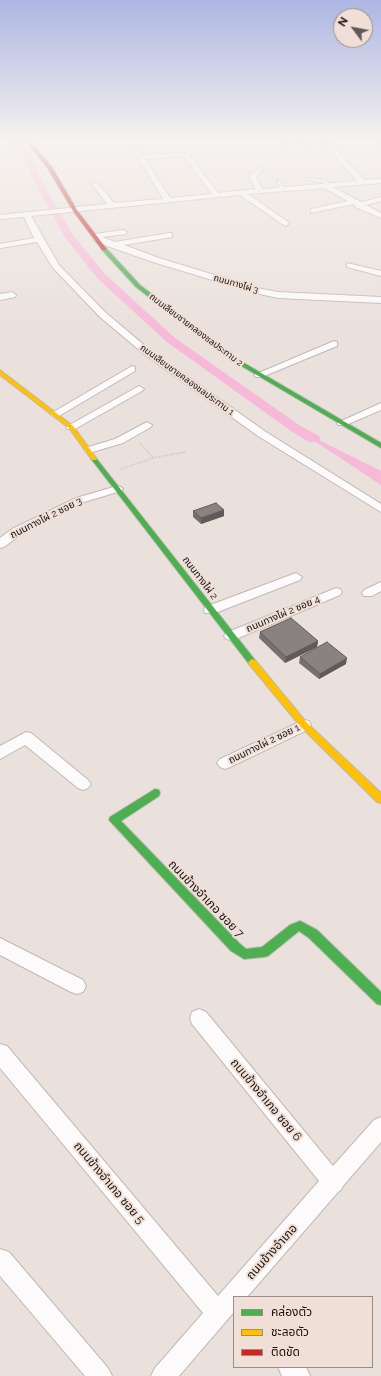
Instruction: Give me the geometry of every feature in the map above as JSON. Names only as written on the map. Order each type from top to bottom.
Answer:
[{"type":"street","name":"ถนนเลียบชายคลองชลประทาน 2","points":[[70,204],[73,210],[138,286],[230,357],[381,446]]},
{"type":"street","points":[[0,218],[132,204]]},
{"type":"street","points":[[258,204],[285,224]]},
{"type":"street","points":[[314,211],[350,204]]},
{"type":"street","points":[[358,204],[381,216]]},
{"type":"street","name":"ถนนเลียบชายคลองชลประทาน 1","points":[[28,215],[39,239],[56,266],[103,315],[147,352],[262,434],[381,509]]},
{"type":"street","points":[[96,237],[123,232]]},
{"type":"street","points":[[113,245],[169,234]]},
{"type":"street","name":"ถนนทางไผ่ 3","points":[[96,237],[113,245],[156,260],[255,290],[278,295],[381,300]]},
{"type":"street","points":[[0,246],[39,239]]},
{"type":"street","points":[[350,265],[381,274]]},
{"type":"street","points":[[0,297],[12,295]]},
{"type":"street","points":[[259,375],[334,344]]},
{"type":"street","points":[[56,414],[132,369]]},
{"type":"street","name":"ถนนทางไผ่ 2","points":[[0,372],[71,427],[210,610],[304,725],[378,792]]},
{"type":"street","points":[[71,427],[138,389]]},
{"type":"street","points":[[342,423],[381,406]]},
{"type":"street","points":[[89,450],[119,441],[147,426]]},
{"type":"street","name":"ถนนทางไผ่ 2 ซอย 3","points":[[0,544],[16,532],[80,500],[117,489]]},
{"type":"street","points":[[210,610],[296,577]]},
{"type":"street","points":[[368,593],[381,586]]},
{"type":"street","name":"ถนนทางไผ่ 2 ซอย 4","points":[[231,636],[336,592]]},
{"type":"street","name":"ถนนทางไผ่ 2 ซอย 1","points":[[225,764],[304,725]]},
{"type":"street","points":[[0,754],[26,737],[83,784]]},
{"type":"street","name":"ถนนข้างอำเภอ ซอย 7","points":[[155,793],[114,820],[235,947],[244,954],[264,952],[294,928],[300,926],[314,934],[381,1000]]},
{"type":"street","points":[[0,946],[77,986]]},
{"type":"street","name":"ถนนข้างอำเภอ ซอย 6","points":[[199,1018],[334,1182]]},
{"type":"street","name":"ถนนข้างอำเภอ ซอย 5","points":[[0,1053],[227,1306]]},
{"type":"street","name":"ถนนข้างอำเภอ","points":[[236,1296],[381,1127]]},
{"type":"street","points":[[1,1260],[100,1376]]},
{"type":"street","name":"ถนนข้างอำเภอ","points":[[163,1376],[227,1306]]},
{"type":"street","points":[[291,1368],[298,1376]]},
{"type":"path","points":[[132,434],[153,458]]},
{"type":"path","points":[[106,474],[153,458],[185,452]]},
{"type":"shaded area","points":[[295,428],[381,471],[381,485]]},
{"type":"building","points":[[216,503],[224,510],[201,518],[193,511]]},
{"type":"building","points":[[291,618],[318,641],[286,657],[260,632]]},
{"type":"building","points":[[327,642],[347,658],[320,674],[300,657]]},
{"type":"waterway","points":[[51,204],[69,236],[101,276],[171,340],[295,428],[314,439]]},
{"type":"traffic: fast","points":[[104,249],[138,286],[230,357],[381,446]]},
{"type":"traffic: fast","points":[[94,459],[252,662]]},
{"type":"traffic: fast","points":[[155,793],[114,820],[235,947],[244,954],[264,952],[294,928],[300,926],[313,934],[381,1000]]},
{"type":"traffic: slow","points":[[0,372],[71,427],[94,459]]},
{"type":"traffic: slow","points":[[252,662],[304,725],[381,799]]},
{"type":"traffic: jam","points":[[72,204],[104,249]]}]
